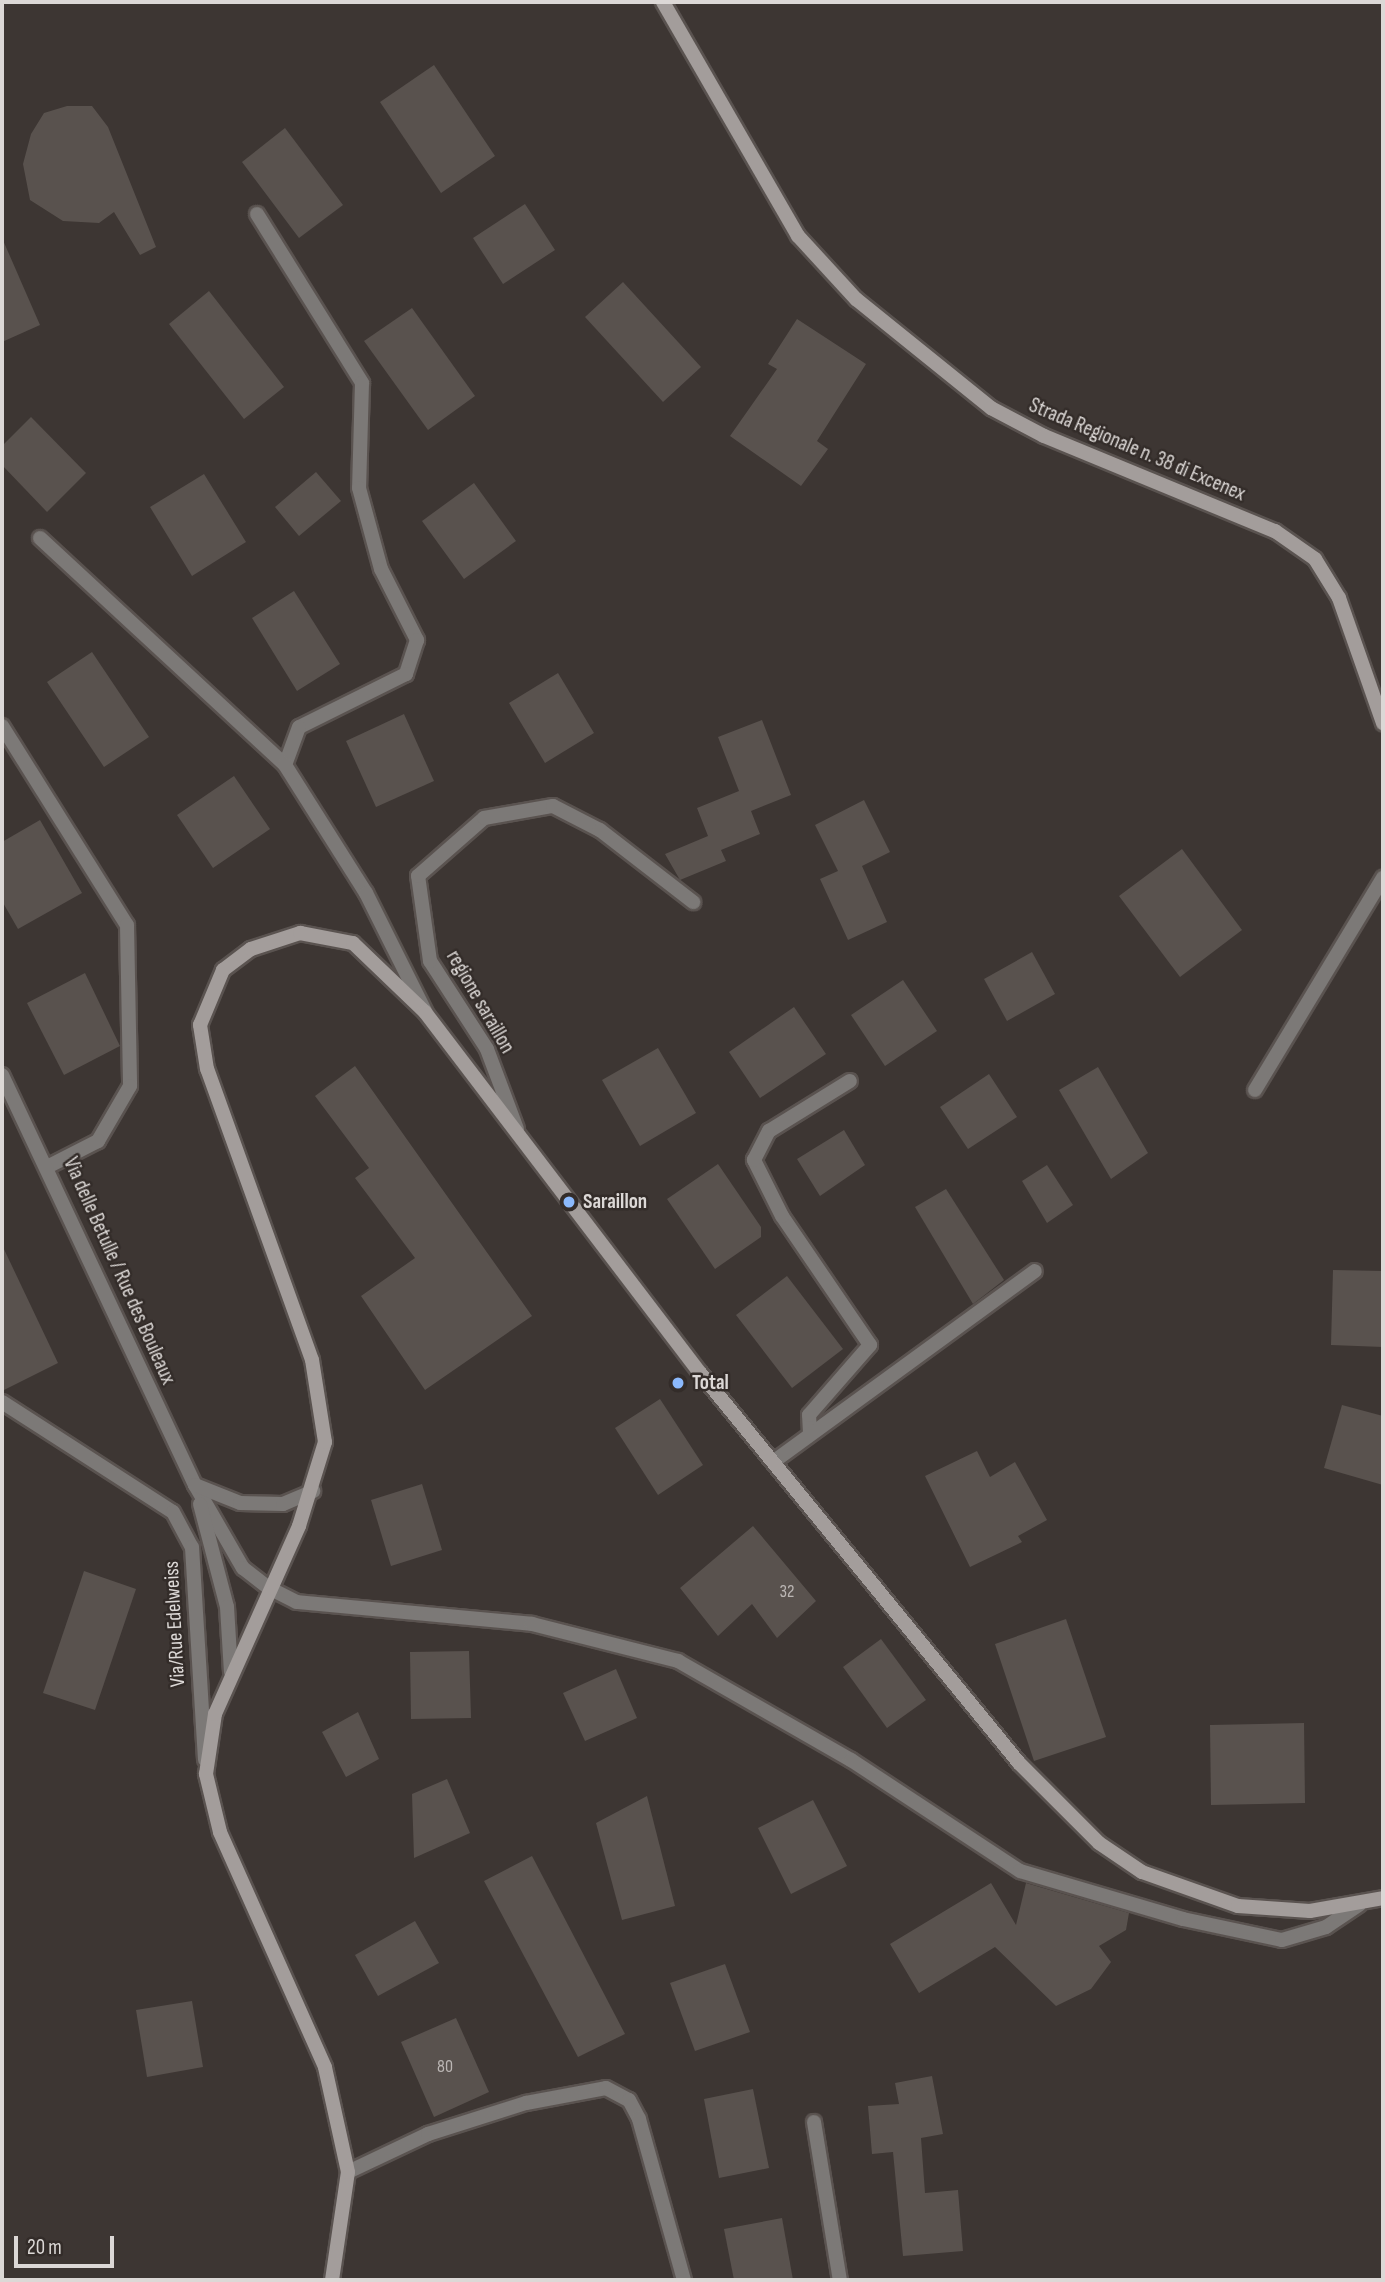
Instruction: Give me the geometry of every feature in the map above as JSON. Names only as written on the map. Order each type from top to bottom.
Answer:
[{"type":"main road","name":"Strada Regionale n. 38 di Excenex","points":[[663,2],[798,236],[856,299],[991,408],[1044,436],[1275,531],[1315,559],[1339,598],[1383,723]]},
{"type":"main road","points":[[332,2280],[348,2172],[325,2067],[219,1832],[206,1774],[215,1714],[231,1672],[313,1491],[325,1442],[312,1360],[207,1069],[200,1025],[223,970],[251,948],[300,933],[353,943],[425,1012],[774,1462],[1019,1763],[1099,1843],[1142,1872],[1238,1906],[1310,1911],[1359,1905],[1383,1898]]},
{"type":"street","points":[[257,214],[362,383],[359,488],[381,569],[417,640],[406,674],[299,727],[285,765]]},
{"type":"street","points":[[40,538],[285,765],[366,893],[425,1012]]},
{"type":"street","points":[[2,726],[127,925],[130,1086],[98,1141],[49,1166]]},
{"type":"street","name":"regione saraillon","points":[[520,1137],[487,1049],[430,961],[418,876],[484,818],[553,806],[600,830],[693,902]]},
{"type":"street","points":[[1255,1090],[1383,878]]},
{"type":"street","name":"Via delle Betulle / Rue des Bouleaux","points":[[2,1075],[49,1166],[195,1485]]},
{"type":"street","points":[[810,1433],[809,1415],[870,1345],[782,1216],[754,1160],[769,1131],[850,1082]]},
{"type":"street","points":[[774,1462],[810,1433],[1035,1271]]},
{"type":"street","name":"Via/Rue Edelweiss","points":[[4,1404],[173,1512],[192,1547],[206,1774]]},
{"type":"street","points":[[195,1485],[240,1503],[283,1504],[313,1491]]},
{"type":"street","points":[[195,1485],[243,1568],[268,1588],[296,1602],[532,1624],[678,1661],[851,1760],[1020,1871],[1282,1940],[1326,1927],[1359,1905]]},
{"type":"street","points":[[195,1485],[227,1607],[231,1672]]},
{"type":"street","points":[[348,2172],[428,2134],[526,2103],[606,2088],[629,2100],[639,2119],[684,2280]]},
{"type":"street","points":[[814,2122],[840,2280]]},
{"type":"building","points":[[434,65],[495,156],[441,193],[380,102]]},
{"type":"building","points":[[67,106],[92,106],[108,127],[156,247],[140,255],[114,212],[99,223],[63,221],[30,200],[23,164],[31,134],[44,113]]},
{"type":"building","points":[[285,128],[343,205],[299,238],[242,162]]},
{"type":"building","points":[[525,204],[555,250],[503,284],[473,238]]},
{"type":"building","points":[[2,238],[40,325],[2,342]]},
{"type":"building","points":[[623,282],[701,367],[663,402],[585,317]]},
{"type":"building","points":[[209,291],[284,387],[244,419],[169,324]]},
{"type":"building","points":[[412,308],[475,396],[428,430],[364,341]]},
{"type":"building","points":[[797,319],[866,364],[817,441],[828,449],[801,486],[730,436],[777,369],[768,364]]},
{"type":"building","points":[[31,417],[86,473],[47,512],[2,465],[2,446]]},
{"type":"building","points":[[316,472],[341,501],[299,536],[275,507]]},
{"type":"building","points":[[204,474],[246,542],[192,576],[150,507]]},
{"type":"building","points":[[474,483],[516,541],[464,579],[422,521]]},
{"type":"building","points":[[294,591],[340,664],[297,691],[252,618]]},
{"type":"building","points":[[92,652],[149,737],[104,767],[47,682]]},
{"type":"building","points":[[558,673],[594,733],[545,763],[509,703]]},
{"type":"building","points":[[404,714],[434,781],[376,807],[346,741]]},
{"type":"building","points":[[762,720],[791,795],[751,811],[760,834],[721,850],[726,861],[680,880],[665,854],[708,836],[697,808],[739,791],[718,737]]},
{"type":"building","points":[[234,776],[270,829],[213,868],[177,815]]},
{"type":"building","points":[[864,800],[890,852],[862,866],[887,922],[848,940],[820,879],[838,871],[815,825]]},
{"type":"building","points":[[40,820],[82,893],[18,929],[2,901],[2,842]]},
{"type":"building","points":[[1182,849],[1242,930],[1180,977],[1119,896]]},
{"type":"building","points":[[1032,952],[1055,994],[1007,1021],[984,979]]},
{"type":"building","points":[[85,973],[120,1046],[64,1075],[27,1003]]},
{"type":"building","points":[[903,980],[937,1031],[885,1066],[851,1015]]},
{"type":"building","points":[[794,1007],[826,1054],[760,1098],[729,1052]]},
{"type":"building","points":[[658,1048],[696,1113],[640,1146],[602,1080]]},
{"type":"building","points":[[355,1066],[532,1316],[425,1390],[361,1296],[415,1258],[355,1178],[369,1168],[315,1096]]},
{"type":"building","points":[[1098,1067],[1148,1153],[1111,1179],[1059,1090]]},
{"type":"building","points":[[989,1074],[1017,1117],[968,1149],[940,1107]]},
{"type":"building","points":[[844,1130],[865,1165],[820,1196],[797,1159]]},
{"type":"building","points":[[718,1164],[761,1227],[761,1237],[715,1269],[667,1199]]},
{"type":"building","points":[[1047,1165],[1073,1205],[1047,1223],[1022,1181]]},
{"type":"building","points":[[946,1189],[1004,1280],[973,1304],[915,1207]]},
{"type":"building","points":[[2,1245],[58,1363],[2,1391]]},
{"type":"building","points":[[1333,1270],[1383,1271],[1383,1347],[1331,1345]]},
{"type":"building","points":[[787,1276],[843,1349],[792,1388],[736,1315]]},
{"type":"building","points":[[660,1399],[703,1465],[658,1495],[615,1428]]},
{"type":"building","points":[[1342,1405],[1383,1416],[1383,1485],[1324,1468]]},
{"type":"building","points":[[977,1451],[990,1477],[1015,1462],[1047,1520],[1018,1536],[1022,1542],[970,1567],[925,1476]]},
{"type":"building","points":[[422,1484],[442,1550],[391,1566],[371,1500]]},
{"type":"building","points":[[753,1526],[816,1601],[777,1638],[752,1604],[718,1636],[680,1588]]},
{"type":"building","points":[[84,1571],[136,1589],[95,1710],[43,1693]]},
{"type":"building","points":[[1066,1619],[1106,1737],[1034,1761],[995,1644]]},
{"type":"building","points":[[881,1639],[926,1700],[887,1728],[843,1667]]},
{"type":"building","points":[[469,1651],[471,1718],[411,1719],[410,1652]]},
{"type":"building","points":[[616,1669],[637,1718],[585,1741],[563,1693]]},
{"type":"building","points":[[358,1712],[379,1759],[346,1777],[322,1732]]},
{"type":"building","points":[[1304,1723],[1305,1803],[1211,1805],[1210,1725]]},
{"type":"building","points":[[447,1779],[470,1833],[414,1858],[412,1794]]},
{"type":"building","points":[[647,1796],[675,1906],[622,1920],[596,1823]]},
{"type":"building","points":[[813,1800],[847,1866],[791,1894],[758,1828]]},
{"type":"building","points":[[532,1856],[625,2034],[578,2057],[484,1881]]},
{"type":"building","points":[[991,1883],[1016,1925],[1026,1883],[1129,1913],[1126,1930],[1099,1946],[1111,1962],[1091,1989],[1056,2006],[995,1947],[919,1993],[890,1944]]},
{"type":"building","points":[[415,1921],[439,1963],[378,1996],[355,1955]]},
{"type":"building","points":[[725,1964],[750,2032],[695,2051],[670,1983]]},
{"type":"building","points":[[192,2001],[203,2067],[147,2077],[136,2010]]},
{"type":"building","points":[[456,2018],[489,2092],[434,2117],[401,2042]]},
{"type":"building","points":[[932,2076],[943,2134],[921,2138],[925,2193],[958,2190],[963,2251],[903,2256],[893,2152],[872,2154],[868,2106],[899,2104],[895,2083]]},
{"type":"building","points":[[753,2089],[769,2168],[719,2178],[704,2099]]},
{"type":"building","points":[[782,2218],[793,2280],[734,2280],[724,2229]]},
{"type":"place","name":"Saraillon","points":[[569,1202]]},
{"type":"place","name":"Total","points":[[678,1383]]}]
